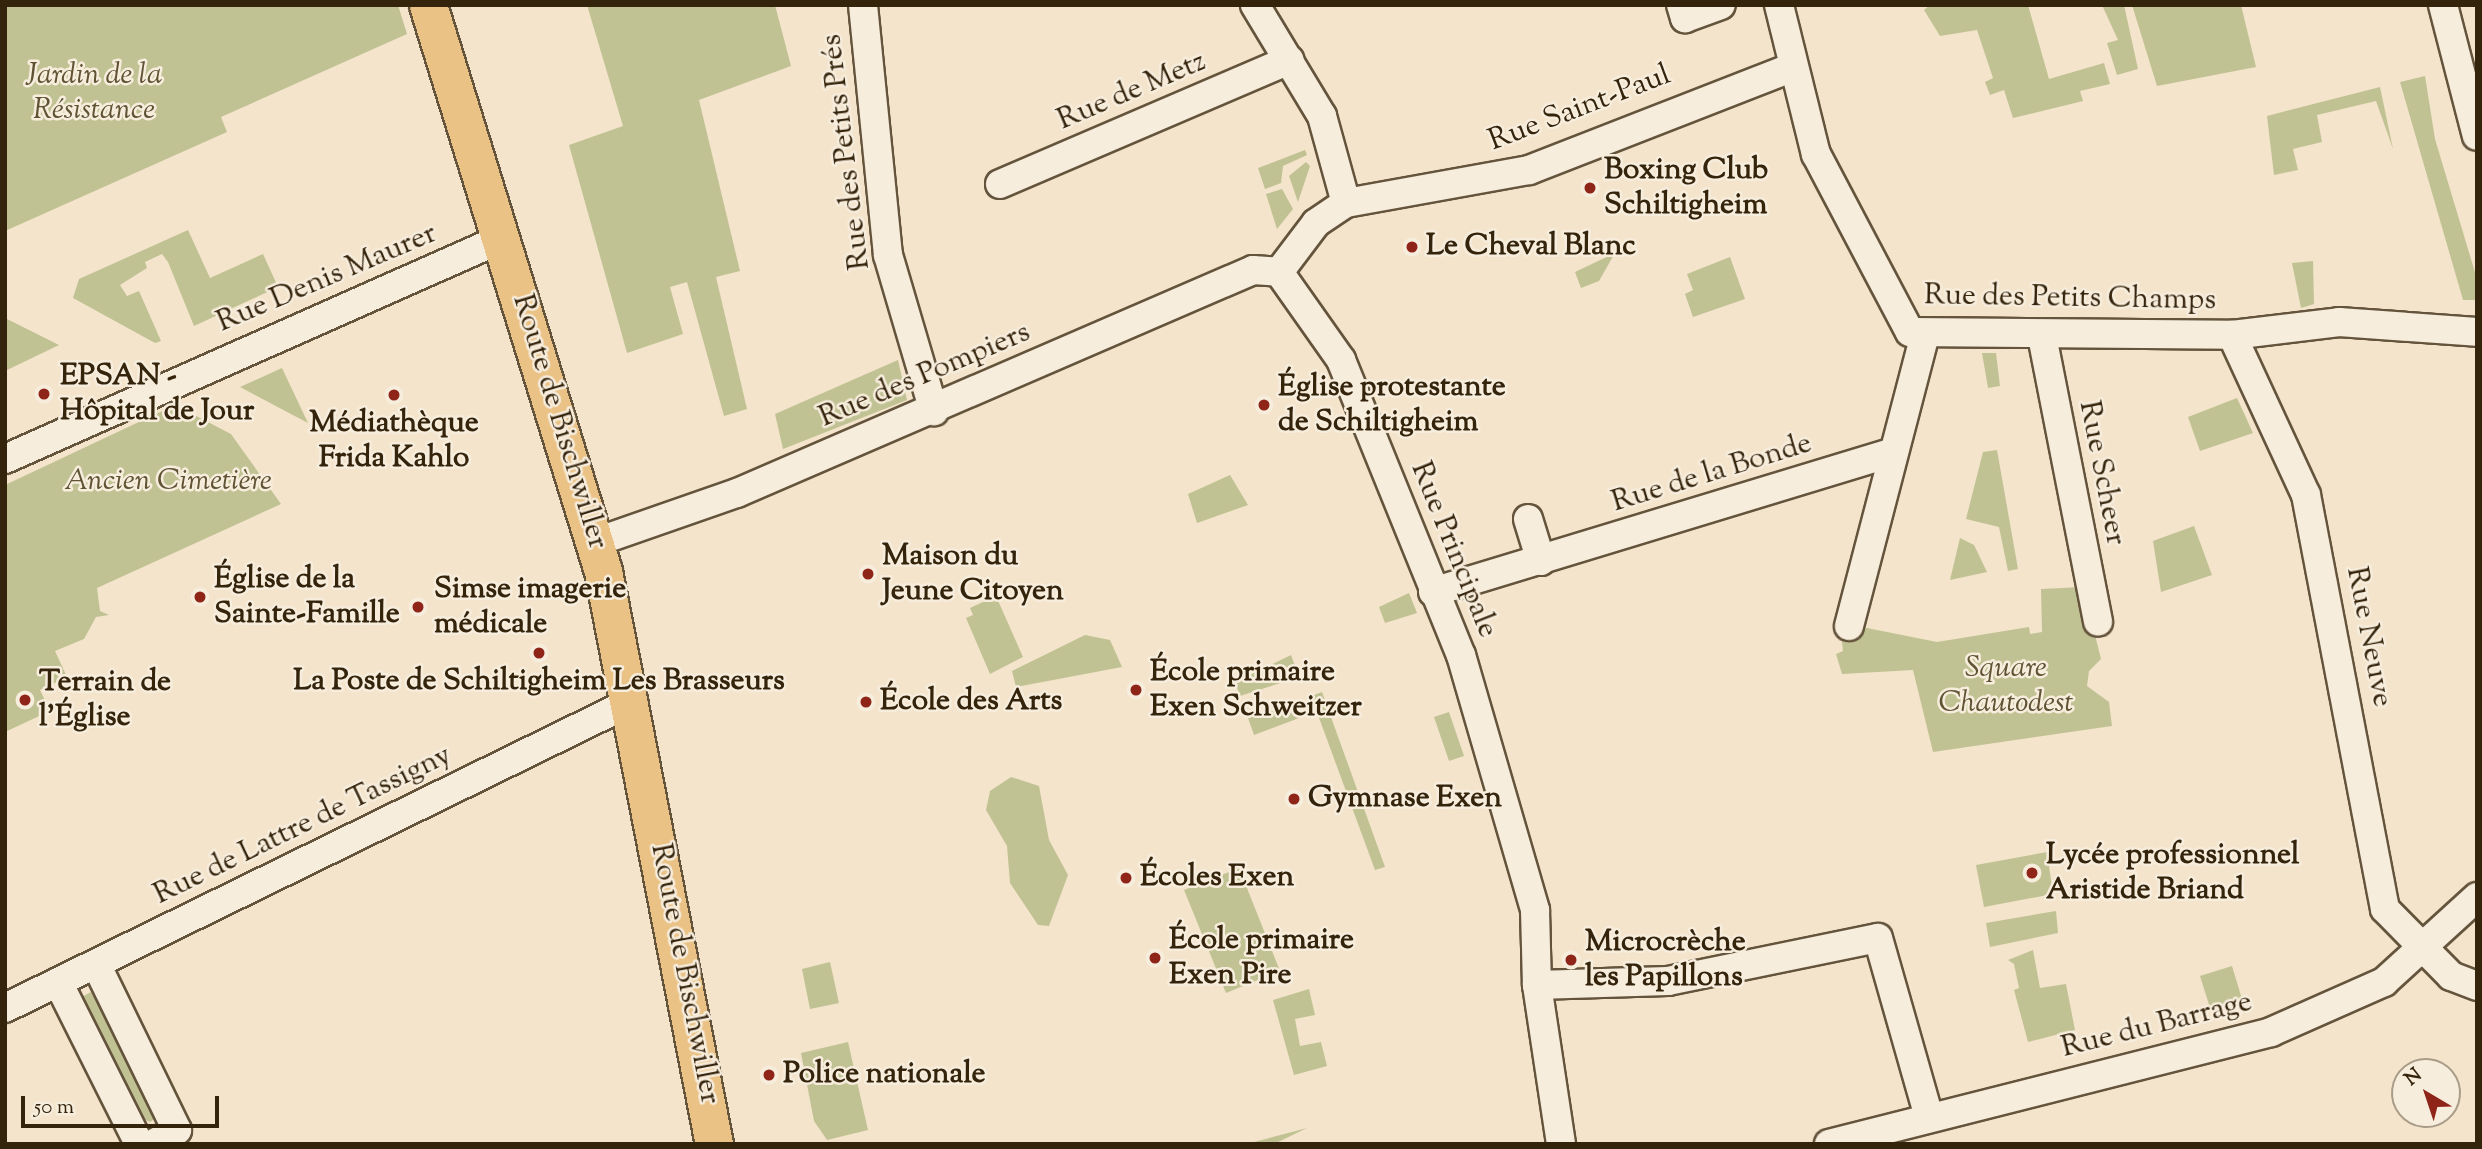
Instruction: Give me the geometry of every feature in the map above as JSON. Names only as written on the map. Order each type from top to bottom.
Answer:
[{"type":"main road","name":"Route de Bischwiller","points":[[428,5],[596,542],[716,1141]]},
{"type":"street","name":"Rue des Petits Prés","points":[[863,5],[888,254],[934,411]]},
{"type":"street","points":[[1255,5],[1322,116],[1346,203],[1315,223],[1279,272]]},
{"type":"street","points":[[1683,12],[1721,5]]},
{"type":"street","points":[[1779,5],[1803,75]]},
{"type":"street","points":[[2442,5],[2477,136]]},
{"type":"street","name":"Rue de Metz","points":[[1000,184],[1290,60]]},
{"type":"street","name":"Rue Saint-Paul","points":[[1346,203],[1529,170],[1803,75]]},
{"type":"street","name":"Rue des Petits Champs","points":[[1803,75],[1830,184],[1910,332],[1925,335],[2232,335],[2339,323],[2477,332]]},
{"type":"street","name":"Rue Denis Maurer","points":[[5,459],[503,238]]},
{"type":"street","name":"Rue des Pompiers","points":[[596,542],[737,493],[934,411],[1253,270],[1279,272]]},
{"type":"street","name":"Rue Principale","points":[[1279,272],[1341,360],[1433,592],[1461,655],[1535,909],[1537,985],[1561,1144]]},
{"type":"street","points":[[1849,626],[1925,335]]},
{"type":"street","name":"Rue Neuve","points":[[2232,335],[2306,495],[2385,909],[2422,952]]},
{"type":"street","name":"Rue Scheer","points":[[2042,336],[2098,622]]},
{"type":"street","name":"Rue de la Bonde","points":[[1433,592],[1893,452]]},
{"type":"street","points":[[1528,520],[1541,561]]},
{"type":"street","name":"Rue de Lattre de Tassigny","points":[[5,1008],[629,704]]},
{"type":"street","name":"Rue du Barrage","points":[[1829,1144],[2271,1032],[2384,982],[2422,952],[2477,897]]},
{"type":"street","points":[[1537,985],[1668,981],[1878,938],[1929,1117]]},
{"type":"street","points":[[2422,952],[2451,976],[2477,986]]},
{"type":"street","points":[[96,964],[177,1130],[153,1144]]},
{"type":"street","points":[[58,982],[139,1144]]},
{"type":"green space","name":"Jardin de la Résistance","points":[[5,5],[398,5],[407,34],[221,117],[227,132],[5,231]]},
{"type":"green space","points":[[587,5],[775,5],[791,66],[699,100],[740,271],[716,277],[747,409],[724,416],[687,282],[670,287],[683,334],[627,353],[569,145],[623,126]]},
{"type":"green space","points":[[1930,5],[2028,5],[2049,79],[2104,63],[2110,84],[2080,91],[2083,101],[2013,118],[2004,90],[1990,95],[1985,82],[1993,78],[1977,30],[1940,36],[1924,10]]},
{"type":"green space","points":[[2102,5],[2124,5],[2138,69],[2117,75],[2107,43],[2118,40]]},
{"type":"green space","points":[[2132,5],[2241,5],[2256,67],[2157,86]]},
{"type":"green space","points":[[2425,76],[2435,139],[2477,279],[2477,300],[2463,300],[2400,82]]},
{"type":"green space","points":[[2380,87],[2393,149],[2376,101],[2317,115],[2322,142],[2293,149],[2298,170],[2274,175],[2267,116]]},
{"type":"green space","points":[[1305,150],[1307,155],[1283,166],[1281,183],[1265,189],[1258,168]]},
{"type":"green space","points":[[1306,162],[1310,166],[1298,202],[1289,176]]},
{"type":"green space","points":[[1282,189],[1293,209],[1277,229],[1266,194]]},
{"type":"green space","points":[[188,230],[210,278],[263,254],[278,287],[194,326],[168,262],[162,254],[145,262],[147,268],[120,285],[127,296],[139,291],[161,341],[155,343],[73,298],[79,279]]},
{"type":"green space","points":[[1615,253],[1599,281],[1581,288],[1575,272]]},
{"type":"green space","points":[[1730,257],[1745,299],[1693,317],[1685,294],[1693,290],[1687,274]]},
{"type":"green space","points":[[2313,261],[2314,304],[2301,308],[2292,263]]},
{"type":"green space","points":[[5,318],[59,345],[5,371]]},
{"type":"green space","points":[[1982,353],[1996,353],[2000,386],[1988,388]]},
{"type":"green space","points":[[898,360],[907,400],[783,449],[775,414]]},
{"type":"green space","points":[[282,368],[308,423],[240,387]]},
{"type":"green space","points":[[2237,398],[2253,433],[2200,451],[2188,417]]},
{"type":"green space","name":"Ancien Cimetière","points":[[175,405],[231,434],[281,504],[97,588],[100,611],[109,615],[96,617],[84,639],[55,651],[67,677],[40,690],[50,711],[5,732],[5,485]]},
{"type":"green space","points":[[1997,450],[2018,569],[2008,571],[1999,527],[1966,519],[1983,452]]},
{"type":"green space","points":[[1230,475],[1248,505],[1197,523],[1188,494]]},
{"type":"green space","points":[[2194,526],[2212,575],[2161,592],[2153,541]]},
{"type":"green space","points":[[1960,538],[1974,545],[1987,572],[1950,580]]},
{"type":"green space","name":"Square Chautodest","points":[[2083,587],[2101,659],[2089,671],[2087,686],[2109,702],[2112,726],[1933,752],[1913,670],[1842,674],[1836,654],[1843,651],[1841,634],[1867,628],[1937,642],[2029,627],[2030,634],[2042,632],[2041,589]]},
{"type":"green space","points":[[1409,593],[1417,613],[1385,623],[1379,607]]},
{"type":"green space","points":[[996,596],[1023,657],[990,674],[966,618],[973,615],[970,608]]},
{"type":"green space","points":[[1085,635],[1110,640],[1122,667],[1016,687],[1012,671]]},
{"type":"green space","points":[[1291,655],[1299,677],[1240,696],[1235,682]]},
{"type":"green space","points":[[1322,692],[1385,867],[1375,870],[1311,696]]},
{"type":"green space","points":[[1294,705],[1307,715],[1254,735],[1248,718]]},
{"type":"green space","points":[[1449,712],[1464,756],[1449,761],[1434,717]]},
{"type":"green space","points":[[1011,777],[1039,786],[1049,840],[1068,875],[1049,926],[1038,925],[1010,883],[1007,846],[986,810],[990,791]]},
{"type":"green space","points":[[2047,852],[2053,894],[1984,907],[1976,865]]},
{"type":"green space","points":[[1239,868],[1280,971],[1226,993],[1184,890]]},
{"type":"green space","points":[[2056,911],[2058,933],[1990,947],[1986,923]]},
{"type":"green space","points":[[2033,950],[2040,988],[2066,984],[2075,1030],[2028,1042],[2014,990],[2019,988],[2014,964],[2008,960]]},
{"type":"green space","points":[[830,962],[839,1003],[810,1009],[802,969]]},
{"type":"green space","points":[[2232,966],[2242,999],[2211,1011],[2200,976]]},
{"type":"green space","points":[[1309,989],[1315,1015],[1295,1019],[1300,1046],[1321,1042],[1327,1066],[1294,1075],[1273,1000]]},
{"type":"green space","points":[[91,992],[95,999],[103,996],[156,1118],[150,1122],[139,1117],[78,999]]},
{"type":"green space","points":[[848,1042],[868,1130],[827,1140],[814,1121],[801,1053]]},
{"type":"green space","points":[[1307,1128],[1274,1144],[1247,1144]]},
{"type":"place","name":"Boxing Club Schiltigheim","points":[[1590,188]]},
{"type":"place","name":"Le Cheval Blanc","points":[[1412,247]]},
{"type":"place","name":"EPSAN - Hôpital de Jour","points":[[44,394]]},
{"type":"place","name":"Médiathèque Frida Kahlo","points":[[394,395]]},
{"type":"place","name":"Église protestante de Schiltigheim","points":[[1264,405]]},
{"type":"place","name":"Maison du Jeune Citoyen","points":[[868,574]]},
{"type":"place","name":"Église de la Sainte-Famille","points":[[200,597]]},
{"type":"place","name":"Simse imagerie médicale","points":[[418,607]]},
{"type":"place","name":"La Poste de Schiltigheim Les Brasseurs","points":[[539,653]]},
{"type":"place","name":"École primaire Exen Schweitzer","points":[[1136,690]]},
{"type":"place","name":"Terrain de l'Église","points":[[25,700]]},
{"type":"place","name":"École des Arts","points":[[866,702]]},
{"type":"place","name":"Gymnase Exen","points":[[1294,799]]},
{"type":"place","name":"Lycée professionnel Aristide Briand","points":[[2032,873]]},
{"type":"place","name":"Écoles Exen","points":[[1126,878]]},
{"type":"place","name":"École primaire Exen Pire","points":[[1155,958]]},
{"type":"place","name":"Microcrèche les Papillons","points":[[1571,960]]},
{"type":"place","name":"Police nationale","points":[[769,1075]]}]
